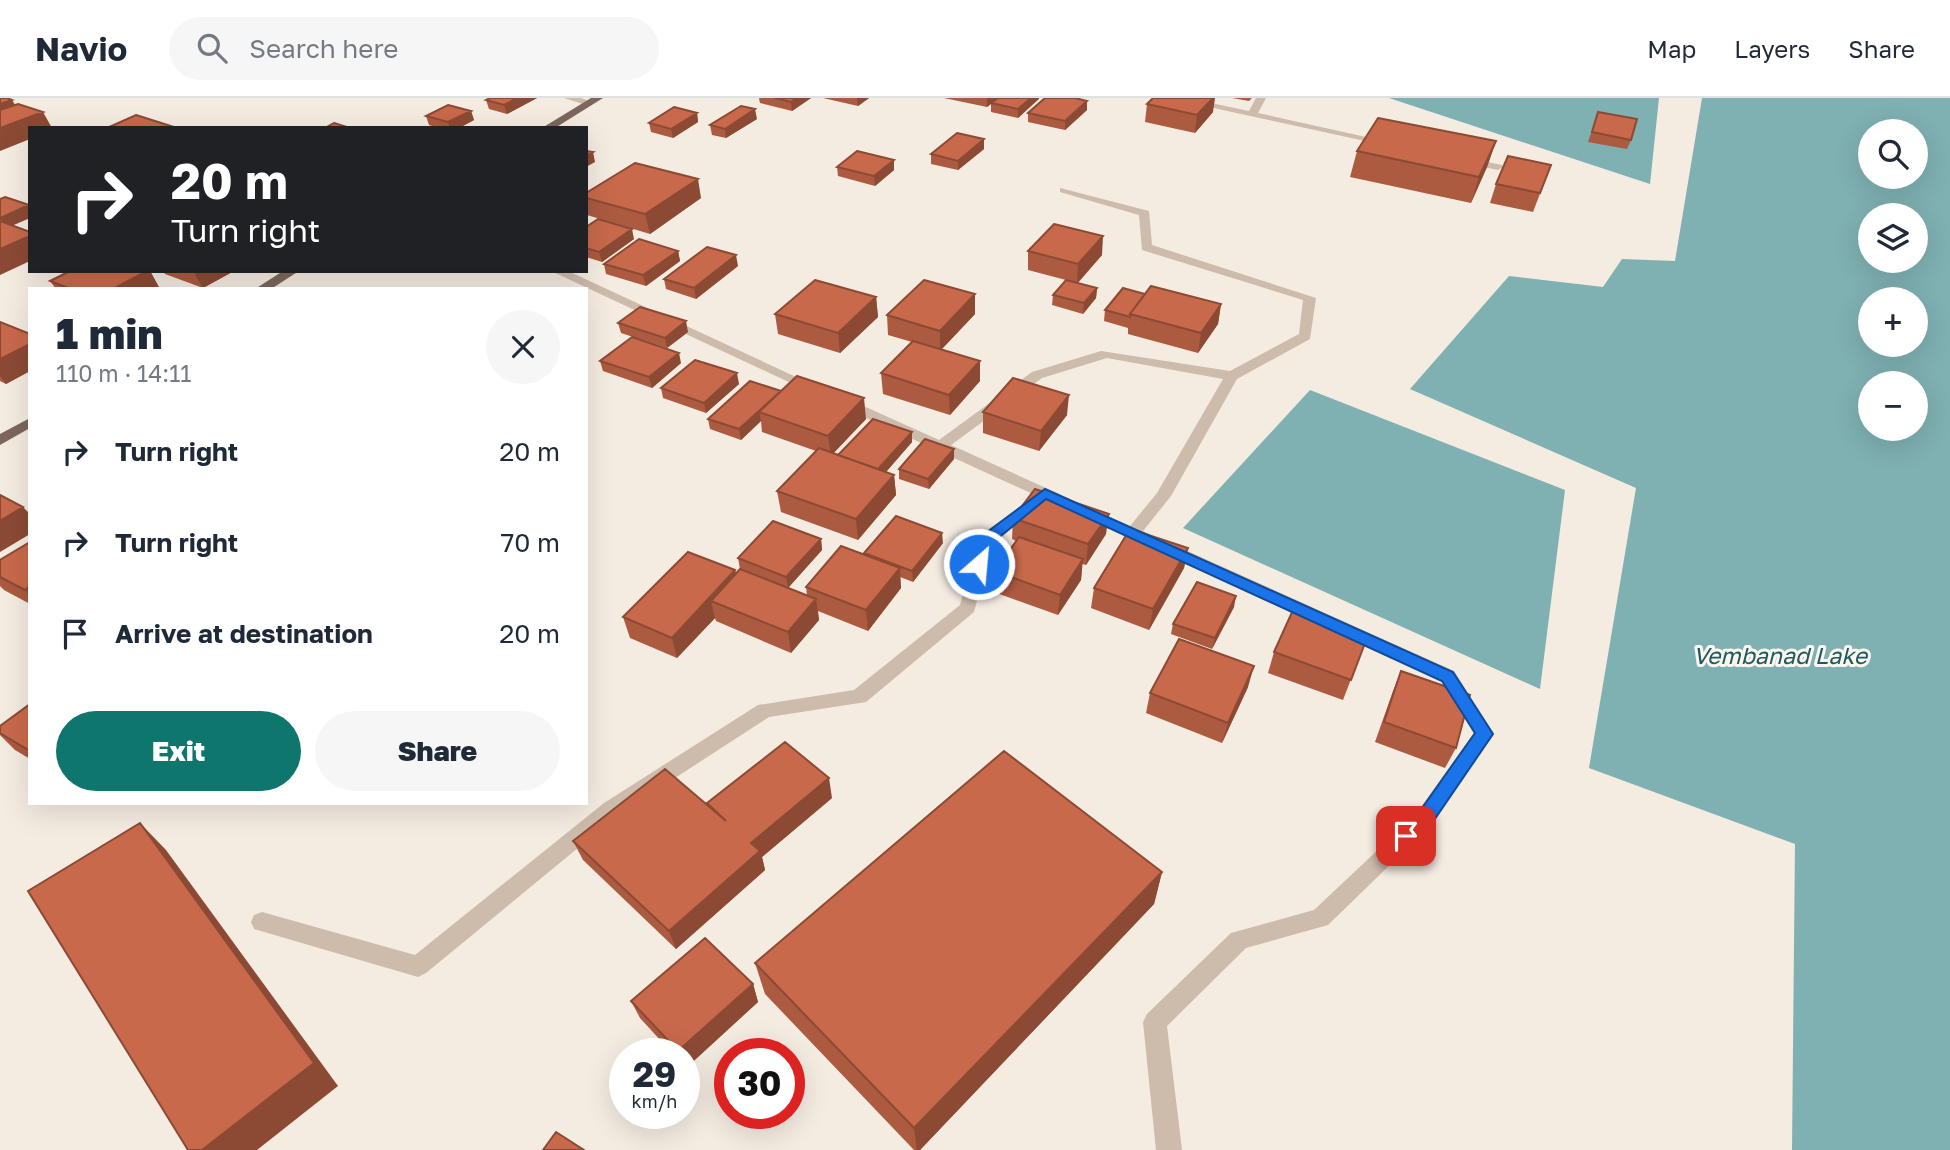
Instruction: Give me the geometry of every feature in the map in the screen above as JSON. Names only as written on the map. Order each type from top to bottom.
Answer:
[{"type":"main road","points":[[550,126],[594,101]]},
{"type":"main road","points":[[265,287],[289,273]]},
{"type":"main road","points":[[0,440],[28,423]]},
{"type":"street","points":[[569,98],[594,101]]},
{"type":"street","points":[[1173,98],[1402,146]]},
{"type":"street","points":[[1252,114],[1261,98]]},
{"type":"street","points":[[1457,158],[1498,167]]},
{"type":"street","points":[[1064,190],[1145,213],[1146,247],[1310,298],[1305,336],[1232,376],[1163,496],[1133,533]]},
{"type":"street","points":[[560,273],[1448,676],[1484,734],[1423,820],[1321,918],[1239,940],[1155,1022],[1169,1150]]},
{"type":"street","points":[[940,446],[1037,375],[1106,354],[1232,376]]},
{"type":"street","points":[[262,922],[418,966],[611,809],[765,710],[859,697],[968,608],[984,541],[1045,493]]},
{"type":"water","points":[[1389,98],[1659,98],[1650,184]]},
{"type":"water","name":"Vembanad Lake","points":[[1702,98],[1950,98],[1950,1150],[1792,1150],[1795,844],[1589,768],[1636,488],[1410,389],[1509,276],[1603,287],[1622,259],[1675,261]]},
{"type":"water","points":[[1310,390],[1565,490],[1540,689],[1183,528]]},
{"type":"building","points":[[0,98],[7,98],[12,100],[0,104]]},
{"type":"building","points":[[517,98],[504,105],[486,100]]},
{"type":"building","points":[[775,98],[796,98],[791,102]]},
{"type":"building","points":[[998,98],[1031,98],[1018,109],[991,103]]},
{"type":"building","points":[[1045,98],[1075,98],[1087,101],[1065,121],[1028,113]]},
{"type":"building","points":[[1153,98],[1213,98],[1197,115],[1147,104]]},
{"type":"building","points":[[18,104],[43,112],[0,128],[0,110]]},
{"type":"building","points":[[448,105],[471,111],[448,122],[426,116]]},
{"type":"building","points":[[741,106],[755,109],[725,129],[710,125]]},
{"type":"building","points":[[674,107],[697,113],[671,129],[649,123]]},
{"type":"building","points":[[1598,112],[1637,119],[1631,140],[1592,132]]},
{"type":"building","points":[[136,115],[171,126],[111,126]]},
{"type":"building","points":[[1378,118],[1496,141],[1479,177],[1357,151]]},
{"type":"building","points":[[957,133],[984,139],[958,161],[931,154]]},
{"type":"building","points":[[857,151],[894,160],[874,176],[837,167]]},
{"type":"building","points":[[1508,156],[1551,165],[1540,193],[1496,184]]},
{"type":"building","points":[[635,163],[698,179],[645,214],[588,199],[588,192]]},
{"type":"building","points":[[5,197],[28,205],[0,218],[0,199]]},
{"type":"building","points":[[598,219],[632,229],[599,252],[588,249],[588,226]]},
{"type":"building","points":[[0,221],[28,231],[28,237],[0,249]]},
{"type":"building","points":[[1054,224],[1103,236],[1078,264],[1028,251]]},
{"type":"building","points":[[639,239],[678,251],[643,275],[604,264]]},
{"type":"building","points":[[707,247],[736,255],[694,288],[664,279]]},
{"type":"building","points":[[66,273],[143,273],[117,287],[66,287],[50,281]]},
{"type":"building","points":[[815,280],[876,297],[838,333],[775,314]]},
{"type":"building","points":[[924,280],[975,294],[940,331],[887,315]]},
{"type":"building","points":[[1066,280],[1097,288],[1084,303],[1053,295]]},
{"type":"building","points":[[1151,286],[1221,304],[1201,333],[1130,314]]},
{"type":"building","points":[[1123,288],[1145,294],[1130,317],[1105,310]]},
{"type":"building","points":[[640,307],[686,321],[665,338],[618,323]]},
{"type":"building","points":[[0,322],[28,333],[28,345],[0,359]]},
{"type":"building","points":[[632,337],[679,353],[649,377],[600,361]]},
{"type":"building","points":[[913,341],[980,361],[949,395],[881,373]]},
{"type":"building","points":[[695,360],[737,373],[704,403],[661,388]]},
{"type":"building","points":[[797,376],[864,398],[828,436],[759,412]]},
{"type":"building","points":[[1013,378],[1069,395],[1041,431],[983,412]]},
{"type":"building","points":[[750,381],[781,391],[739,429],[708,419]]},
{"type":"building","points":[[873,419],[912,432],[878,469],[838,455]]},
{"type":"building","points":[[925,439],[954,449],[928,479],[899,469]]},
{"type":"building","points":[[819,448],[894,475],[856,519],[777,491]]},
{"type":"building","points":[[1035,489],[1109,514],[1088,544],[1013,518]]},
{"type":"building","points":[[0,495],[23,507],[0,521]]},
{"type":"building","points":[[896,516],[942,533],[912,571],[864,553]]},
{"type":"building","points":[[773,521],[821,539],[786,577],[738,558]]},
{"type":"building","points":[[1130,529],[1188,548],[1153,609],[1094,588]]},
{"type":"building","points":[[1019,537],[1083,559],[1060,595],[995,571]]},
{"type":"building","points":[[28,543],[28,588],[25,590],[0,577],[0,560]]},
{"type":"building","points":[[841,546],[900,568],[866,610],[806,587]]},
{"type":"building","points":[[688,552],[735,570],[672,638],[623,617]]},
{"type":"building","points":[[740,569],[816,599],[788,632],[711,601]]},
{"type":"building","points":[[1197,582],[1236,596],[1215,638],[1173,624]]},
{"type":"building","points":[[1293,610],[1368,635],[1351,680],[1274,652]]},
{"type":"building","points":[[1179,639],[1254,666],[1228,723],[1150,693]]},
{"type":"building","points":[[1401,671],[1470,695],[1456,748],[1384,722]]},
{"type":"building","points":[[28,705],[28,750],[0,733],[0,726]]},
{"type":"building","points":[[785,742],[829,778],[751,843],[760,851],[669,931],[573,841],[665,769],[726,821],[707,803]]},
{"type":"building","points":[[1004,751],[1162,872],[914,1128],[755,963]]},
{"type":"building","points":[[140,823],[314,1063],[202,1150],[188,1150],[28,891]]},
{"type":"building","points":[[705,938],[753,984],[693,1038],[666,1038],[631,1001]]},
{"type":"building","points":[[556,1132],[584,1150],[543,1150]]},
{"type":"route","points":[[979,564],[984,541],[1045,493],[1448,676],[1484,734],[1423,820],[1406,836]]}]
